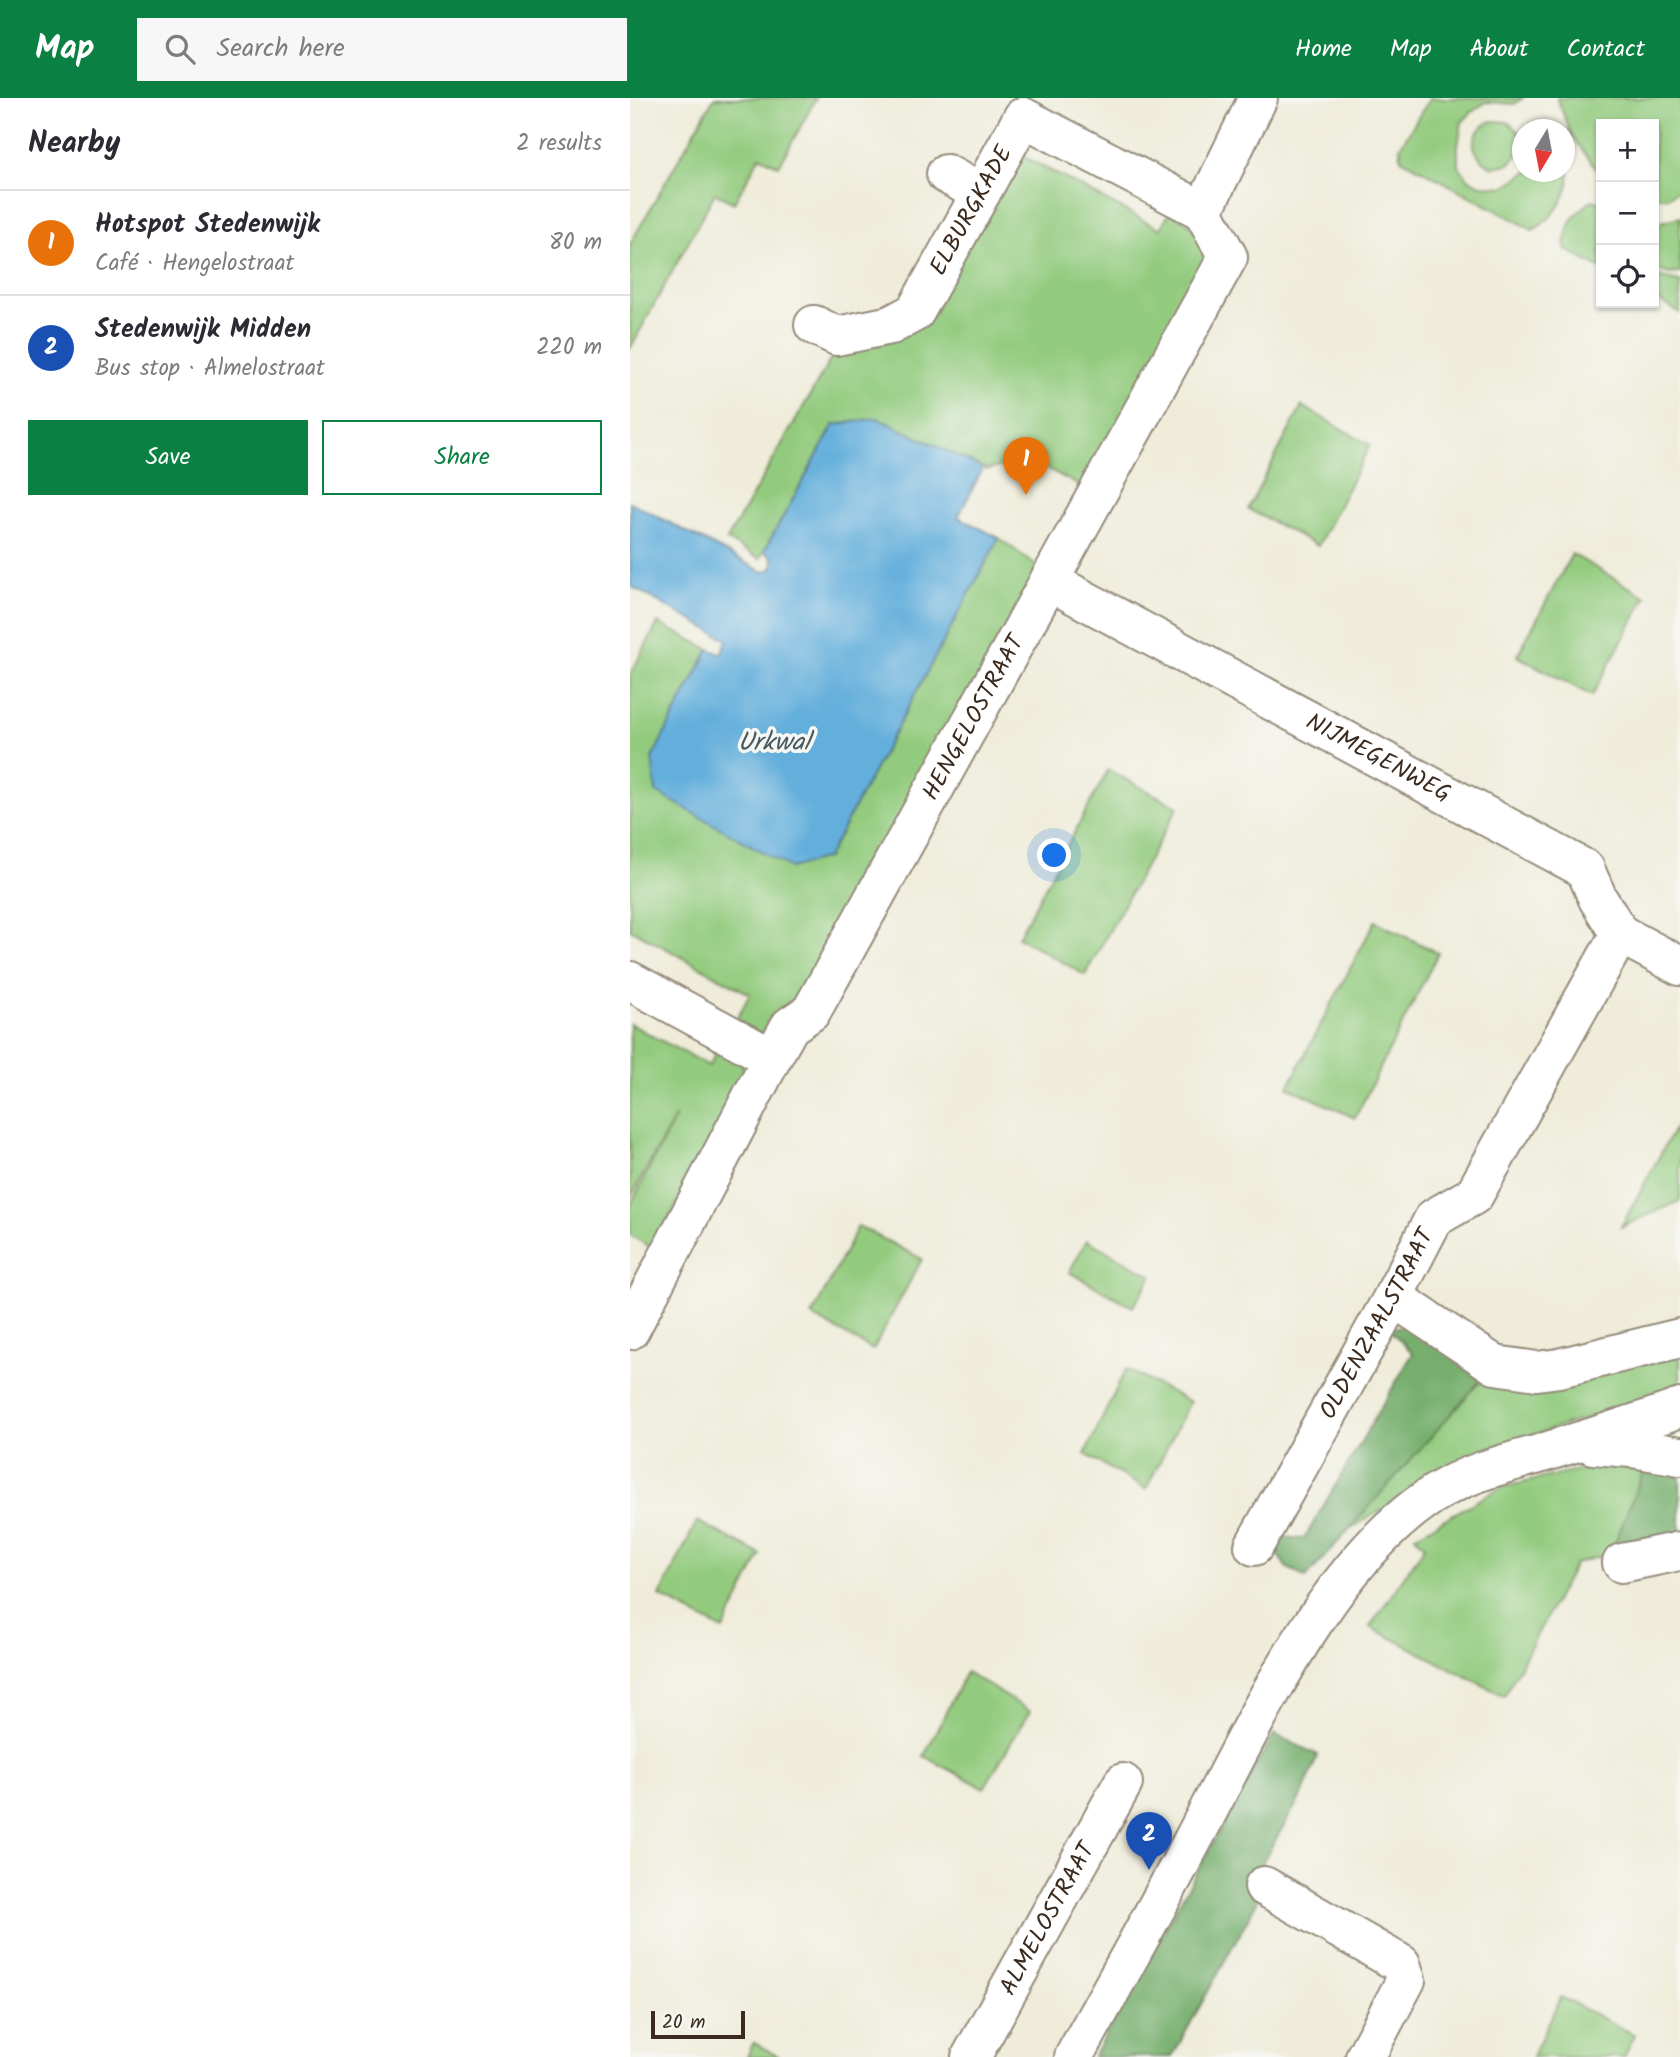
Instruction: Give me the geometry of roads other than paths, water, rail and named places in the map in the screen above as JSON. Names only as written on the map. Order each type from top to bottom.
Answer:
[{"type":"street","points":[[1203,211],[1258,98]]},
{"type":"street","name":"ELBURGKADE","points":[[826,330],[891,325],[915,312],[1023,117],[1203,211]]},
{"type":"street","points":[[946,174],[981,193]]},
{"type":"street","name":"HENGELOSTRAAT","points":[[630,1330],[772,1058],[790,1026],[811,1012],[1228,257],[1203,211]]},
{"type":"street","name":"NIJMEGENWEG","points":[[1049,581],[1585,869],[1598,899],[1620,934],[1680,966]]},
{"type":"street","name":"OLDENZAALSTRAAT","points":[[1254,1546],[1394,1297],[1434,1218],[1474,1195],[1620,934]]},
{"type":"street","points":[[630,981],[772,1058]]},
{"type":"street","points":[[1394,1297],[1495,1365],[1537,1371],[1559,1368],[1680,1338]]},
{"type":"street","points":[[1074,2057],[1168,1888],[1261,1712],[1330,1597],[1371,1547],[1407,1515],[1444,1488],[1500,1466],[1680,1408]]},
{"type":"street","points":[[1574,1443],[1680,1456]]},
{"type":"street","points":[[1622,1563],[1680,1551]]},
{"type":"street","name":"ALMELOSTRAAT","points":[[971,2057],[1123,1783]]},
{"type":"street","points":[[1264,1886],[1401,1964],[1406,1980],[1365,2057]]},
{"type":"water","name":"Urkwal","points":[[877,418],[983,468],[958,517],[999,538],[827,858],[791,868],[656,792],[652,758],[709,649],[721,654],[727,640],[630,586],[630,502],[763,572],[772,569],[773,558],[764,551],[834,425]]},
{"type":"place","name":"Hotspot Stedenwijk","points":[[1026,495]]},
{"type":"place","name":"Stedenwijk Midden","points":[[1149,1870]]}]
